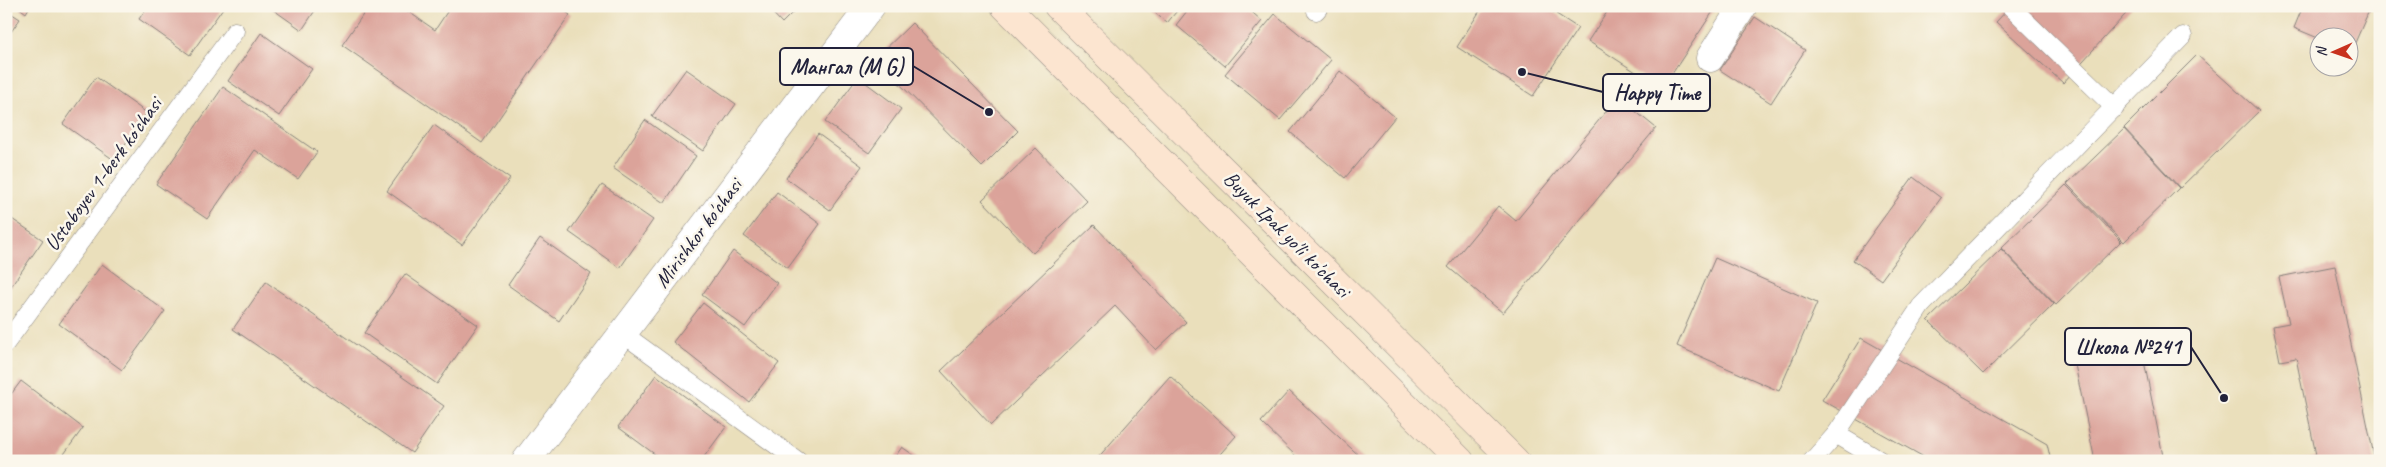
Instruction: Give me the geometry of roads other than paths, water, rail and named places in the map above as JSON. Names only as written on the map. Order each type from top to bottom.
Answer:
[{"type":"main road","name":"Buyuk Ipak yo'li ko'chasi","points":[[1005,6],[1460,461]]},
{"type":"main road","name":"Buyuk Ipak yo'li ko'chasi","points":[[1058,6],[1515,461]]},
{"type":"street","name":"Mirishkor ko'chasi","points":[[526,461],[871,6]]},
{"type":"street","points":[[1710,58],[1743,6]]},
{"type":"lane","points":[[2010,6],[2116,108]]},
{"type":"lane","name":"Ustaboyev 1-berk ko'chasi","points":[[6,343],[235,31]]},
{"type":"lane","points":[[1812,461],[1836,434],[1921,306],[2116,108],[2183,36]]},
{"type":"lane","points":[[622,333],[798,461]]},
{"type":"lane","points":[[1836,434],[1881,461]]},
{"type":"place","name":"Happy Time","points":[[1522,72]]},
{"type":"place","name":"Мангал (M G)","points":[[989,112]]},
{"type":"place","name":"Школа №241","points":[[2224,398]]}]
